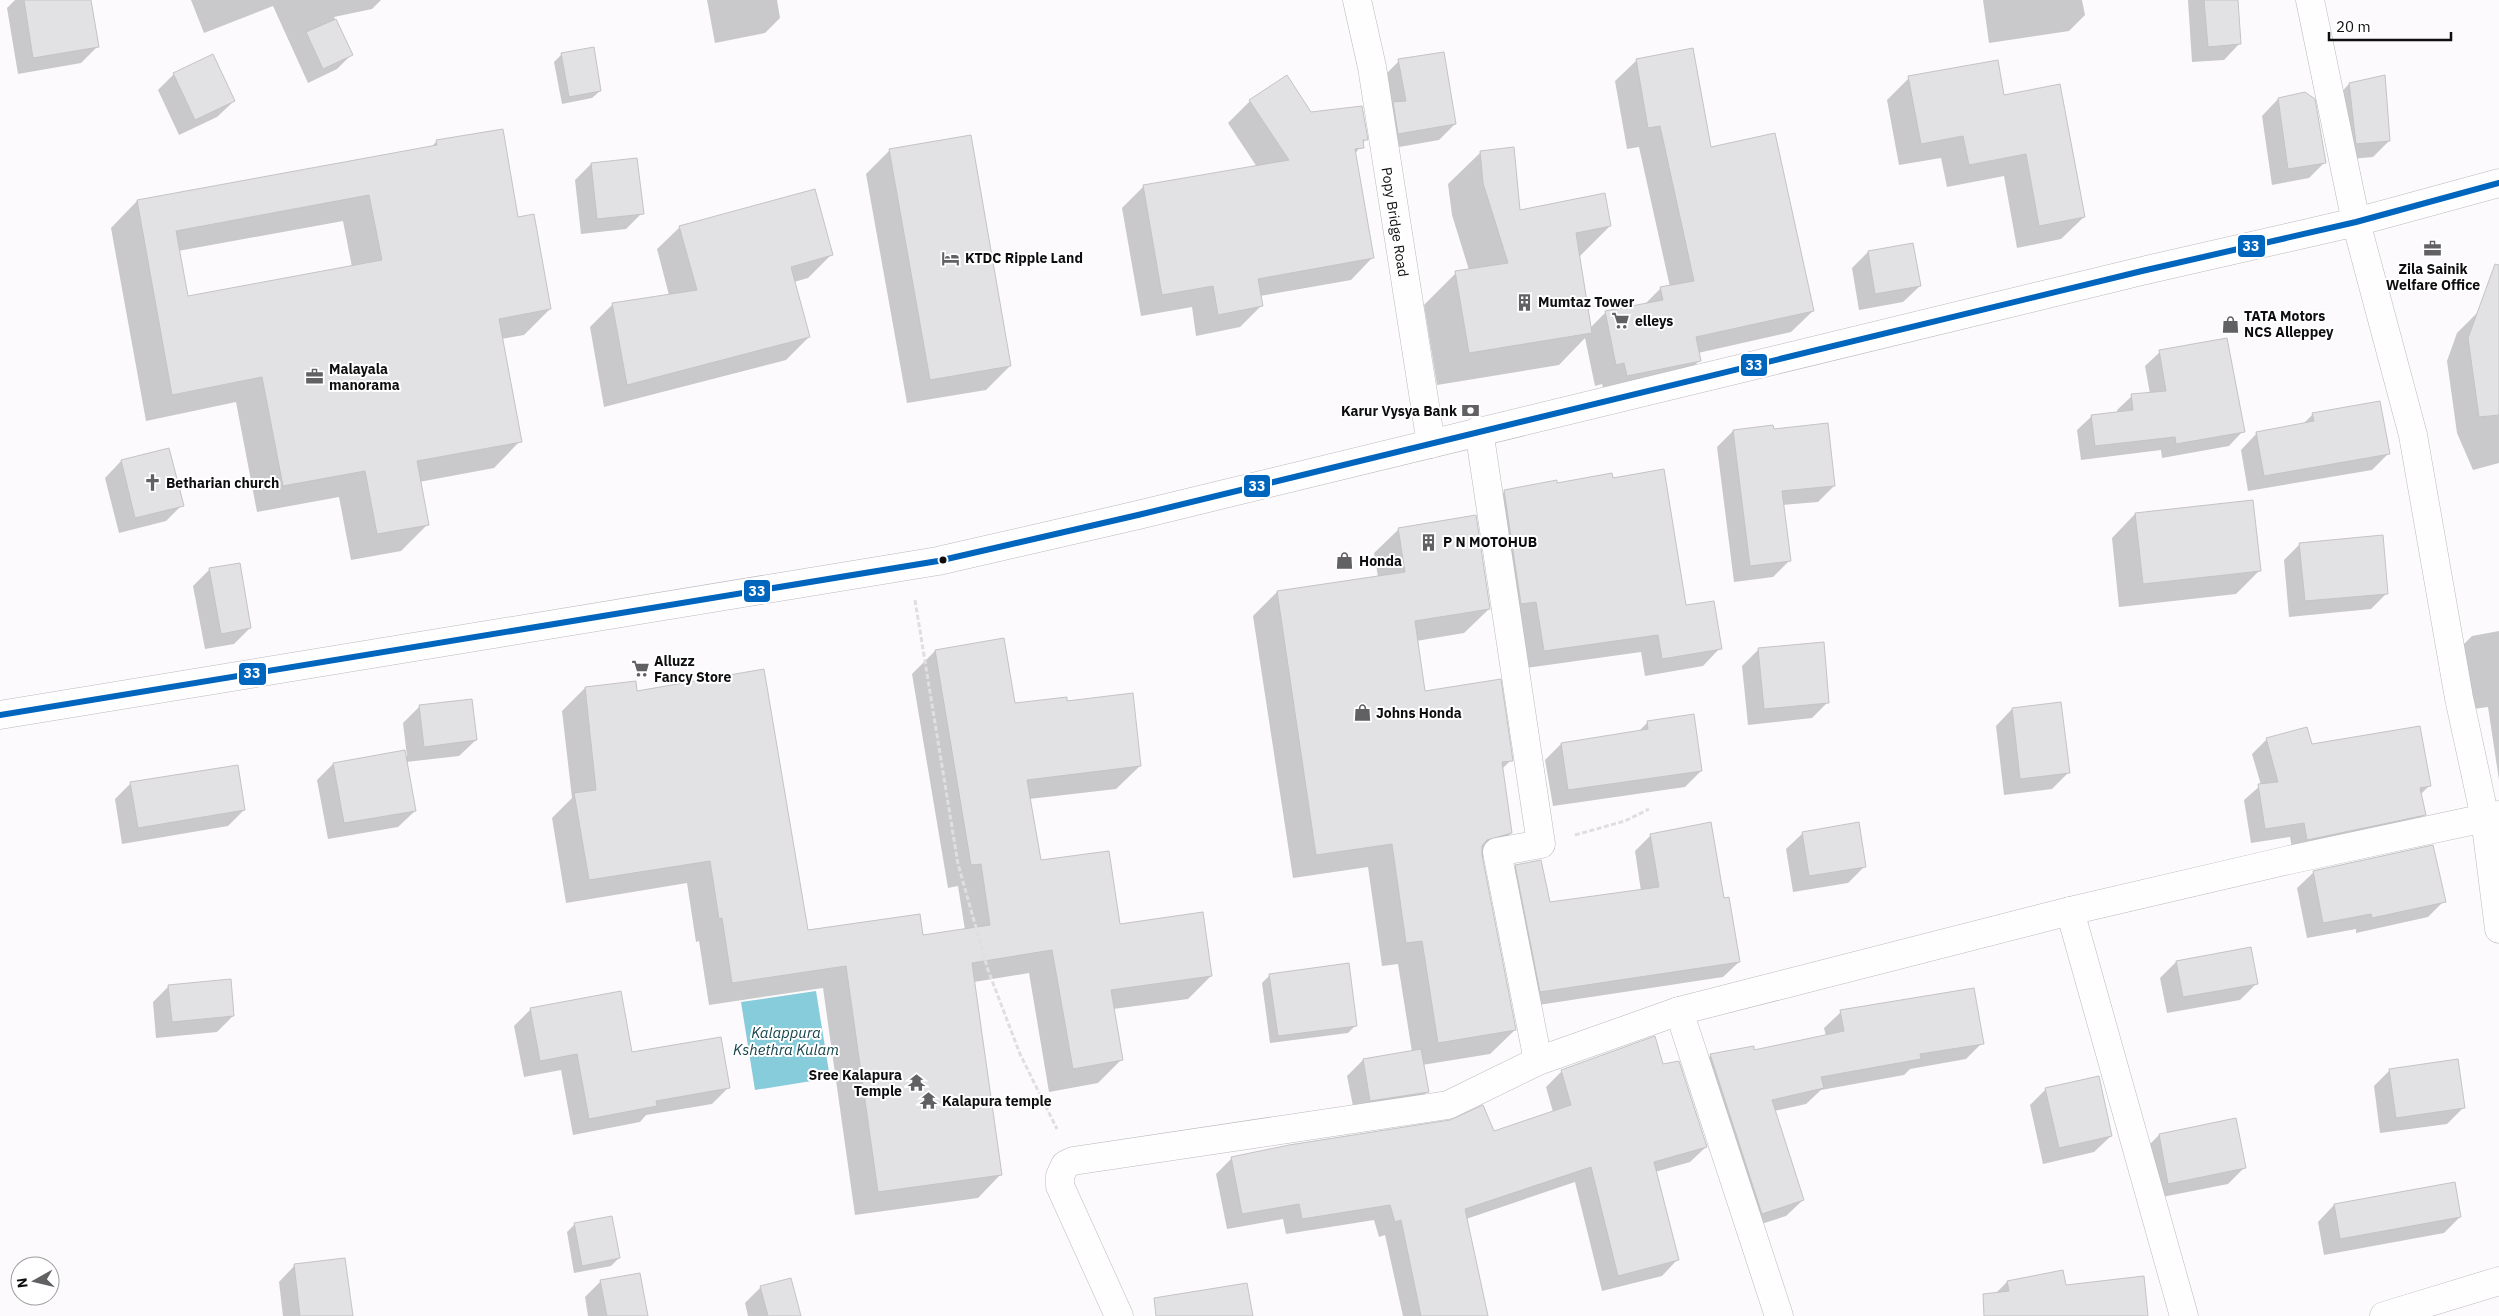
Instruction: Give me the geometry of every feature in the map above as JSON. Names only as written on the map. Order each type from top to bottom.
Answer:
[{"type":"street","name":"Popy Bridge Road","points":[[1357,0],[1372,66],[1430,444]]},
{"type":"street","points":[[2310,0],[2356,222],[2413,435],[2459,698],[2492,817],[2499,930]]},
{"type":"street","points":[[0,715],[441,641],[909,567],[1018,544],[1430,444],[1479,430],[2142,271],[2356,222],[2499,183]]},
{"type":"street","points":[[1479,430],[1541,844],[1497,852],[1538,1061]]},
{"type":"street","points":[[1119,1316],[1060,1186],[1060,1176],[1065,1165],[1073,1161],[1448,1106],[1538,1061],[1679,1012],[2070,911],[2289,860],[2492,817]]},
{"type":"street","points":[[2070,911],[2184,1316]]},
{"type":"street","points":[[1679,1012],[1779,1316]]},
{"type":"street","points":[[2384,1316],[2499,1281]]},
{"type":"path","points":[[909,567],[958,864],[988,970],[1016,1045],[1073,1161]]},
{"type":"path","points":[[1541,844],[1625,821],[1649,809]]},
{"type":"water","name":"Kalappura Kshethra Kulam","points":[[816,991],[830,1078],[755,1090],[741,1002]]},
{"type":"building","points":[[24,0],[91,0],[99,47],[33,58]]},
{"type":"building","points":[[2204,0],[2238,0],[2241,44],[2208,47]]},
{"type":"building","points":[[336,19],[353,55],[323,69],[306,32]]},
{"type":"building","points":[[594,47],[601,91],[569,97],[561,53]]},
{"type":"building","points":[[1693,48],[1711,147],[1775,133],[1814,311],[1696,337],[1701,361],[1627,376],[1624,363],[1616,365],[1605,311],[1663,300],[1660,287],[1694,281],[1660,126],[1648,128],[1636,59]]},
{"type":"building","points":[[1444,52],[1456,124],[1398,134],[1393,102],[1406,101],[1398,59]]},
{"type":"building","points":[[213,54],[235,101],[195,120],[173,73]]},
{"type":"building","points":[[1998,60],[2004,95],[2060,84],[2085,217],[2039,226],[2026,154],[1969,165],[1963,136],[1921,144],[1908,76]]},
{"type":"building","points":[[1287,75],[1311,112],[1362,106],[1368,140],[1363,140],[1364,148],[1355,149],[1374,258],[1258,279],[1263,306],[1218,315],[1213,286],[1162,295],[1143,185],[1289,160],[1249,100]]},
{"type":"building","points":[[2385,75],[2390,141],[2356,144],[2349,83]]},
{"type":"building","points":[[2305,92],[2315,99],[2326,163],[2288,169],[2278,98]]},
{"type":"building","points":[[503,129],[518,217],[534,214],[551,309],[499,319],[522,442],[417,461],[429,525],[377,534],[365,471],[283,486],[262,377],[172,395],[137,200],[437,145],[436,140]],"holes":[[[369,195],[382,260],[188,296],[176,231]]]},
{"type":"building","name":"KTDC Ripple Land","points":[[971,135],[1011,366],[930,380],[889,149]]},
{"type":"building","points":[[1514,147],[1520,210],[1605,193],[1611,226],[1576,233],[1592,333],[1469,353],[1455,271],[1508,263],[1483,183],[1480,151]]},
{"type":"building","points":[[637,158],[644,214],[597,219],[591,163]]},
{"type":"building","points":[[815,189],[833,255],[791,267],[810,337],[627,385],[612,303],[697,290],[679,226]]},
{"type":"building","points":[[1913,243],[1921,286],[1875,294],[1868,251]]},
{"type":"building","points":[[2495,264],[2499,265],[2499,415],[2479,417],[2468,338]]},
{"type":"building","points":[[2227,338],[2245,432],[2176,444],[2175,437],[2095,446],[2091,415],[2133,410],[2131,394],[2166,391],[2159,350]]},
{"type":"building","points":[[2380,401],[2390,454],[2264,476],[2256,432],[2314,421],[2312,413]]},
{"type":"building","points":[[1828,423],[1835,486],[1782,491],[1791,561],[1750,566],[1733,430],[1773,425],[1774,429]]},
{"type":"building","name":"Betharian church","points":[[169,448],[184,506],[135,518],[121,460]]},
{"type":"building","points":[[1664,469],[1686,605],[1714,601],[1722,649],[1662,659],[1658,635],[1544,651],[1536,602],[1521,604],[1504,490],[1557,480],[1557,483],[1612,473],[1613,478]]},
{"type":"building","points":[[2253,500],[2261,571],[2143,584],[2135,513]]},
{"type":"building","points":[[1476,515],[1490,609],[1415,621],[1425,691],[1501,679],[1513,761],[1502,762],[1512,833],[1487,840],[1482,846],[1482,855],[1516,1030],[1438,1043],[1422,941],[1406,943],[1392,844],[1316,855],[1277,591],[1405,572],[1398,528]]},
{"type":"building","points":[[2383,535],[2388,594],[2305,601],[2299,543]]},
{"type":"building","points":[[240,563],[251,628],[221,634],[209,568]]},
{"type":"building","points":[[1004,638],[1015,703],[1067,697],[1067,701],[1133,693],[1141,766],[1027,780],[1041,860],[1109,851],[1120,924],[1203,912],[1212,976],[1111,990],[1123,1060],[1073,1069],[1052,950],[972,963],[1002,1175],[878,1192],[846,966],[732,983],[722,918],[719,919],[710,861],[589,880],[574,793],[596,790],[585,687],[636,681],[637,691],[764,669],[808,930],[920,914],[923,935],[990,925],[981,864],[971,865],[935,650]]},
{"type":"building","points":[[1824,642],[1829,703],[1764,709],[1758,648]]},
{"type":"building","points":[[472,699],[477,740],[424,747],[419,705]]},
{"type":"building","points":[[2061,702],[2070,773],[2020,779],[2012,708]]},
{"type":"building","points":[[1694,714],[1702,771],[1568,790],[1561,743],[1648,729],[1647,721]]},
{"type":"building","points":[[2420,726],[2431,786],[2420,788],[2426,815],[2307,840],[2304,823],[2265,829],[2258,784],[2278,782],[2266,738],[2307,727],[2312,744]]},
{"type":"building","points":[[405,750],[416,811],[344,823],[333,763]]},
{"type":"building","points":[[238,765],[245,810],[138,828],[130,782]]},
{"type":"building","points":[[1711,822],[1724,898],[1729,897],[1740,962],[1540,992],[1515,865],[1541,860],[1550,902],[1659,887],[1650,834]]},
{"type":"building","points":[[1859,822],[1866,867],[1809,876],[1802,832]]},
{"type":"building","points":[[2433,845],[2446,902],[2372,918],[2371,914],[2323,923],[2313,871]]},
{"type":"building","points":[[2251,947],[2258,984],[2183,997],[2176,961]]},
{"type":"building","points":[[1349,963],[1357,1026],[1278,1036],[1269,974]]},
{"type":"building","points":[[231,979],[234,1016],[172,1022],[168,985]]},
{"type":"building","points":[[1974,988],[1984,1044],[1920,1054],[1921,1059],[1821,1077],[1824,1088],[1772,1100],[1804,1200],[1762,1214],[1710,1054],[1754,1046],[1754,1050],[1844,1031],[1840,1010]]},
{"type":"building","points":[[621,991],[632,1052],[721,1037],[730,1088],[656,1101],[657,1106],[589,1119],[577,1054],[540,1061],[530,1008]]},
{"type":"building","points":[[1655,1036],[1663,1064],[1679,1061],[1707,1147],[1654,1162],[1679,1260],[1618,1276],[1591,1167],[1465,1209],[1488,1316],[1421,1316],[1401,1220],[1395,1222],[1390,1205],[1302,1219],[1299,1204],[1242,1214],[1231,1157],[1289,1145],[1450,1120],[1483,1105],[1494,1131],[1571,1105],[1561,1070]]},
{"type":"building","points":[[1421,1049],[1429,1092],[1370,1101],[1363,1059]]},
{"type":"building","points":[[2458,1059],[2465,1108],[2396,1118],[2389,1069]]},
{"type":"building","points":[[2099,1076],[2112,1136],[2059,1148],[2045,1088]]},
{"type":"building","points":[[2236,1118],[2246,1168],[2168,1184],[2159,1134]]},
{"type":"building","points":[[2455,1182],[2461,1217],[2340,1239],[2334,1204]]},
{"type":"building","points":[[612,1216],[620,1258],[582,1266],[574,1223]]},
{"type":"building","points":[[345,1258],[353,1316],[300,1316],[294,1264]]},
{"type":"building","points":[[2063,1270],[2066,1285],[2144,1276],[2148,1316],[1984,1316],[1983,1294],[2009,1291],[2007,1281]]},
{"type":"building","points":[[640,1273],[648,1316],[607,1316],[600,1280]]},
{"type":"building","points":[[791,1278],[801,1316],[768,1316],[760,1286]]},
{"type":"building","points":[[1247,1283],[1253,1316],[1156,1316],[1154,1298]]},
{"type":"transit line","name":"33","points":[[0,715],[938,561],[1138,515],[2142,271],[2356,222],[2499,183]]},
{"type":"place","name":"Zila Sainik Welfare Office","points":[[2433,249]]},
{"type":"place","name":"KTDC Ripple Land","points":[[951,258]]},
{"type":"place","name":"Mumtaz Tower","points":[[1524,302]]},
{"type":"place","name":"elleys","points":[[1621,321]]},
{"type":"place","name":"TATA Motors NCS Alleppey","points":[[2230,324]]},
{"type":"place","name":"Malayala manorama","points":[[315,377]]},
{"type":"place","name":"Karur Vysya Bank","points":[[1471,411]]},
{"type":"place","name":"Betharian church","points":[[152,483]]},
{"type":"place","name":"P N MOTOHUB","points":[[1429,542]]},
{"type":"place","name":"Honda","points":[[1345,561]]},
{"type":"place","name":"Alluzz Fancy Store","points":[[640,669]]},
{"type":"place","name":"Johns Honda","points":[[1362,713]]},
{"type":"place","name":"Sree Kalapura Temple","points":[[916,1083]]},
{"type":"place","name":"Kalapura temple","points":[[928,1101]]}]
